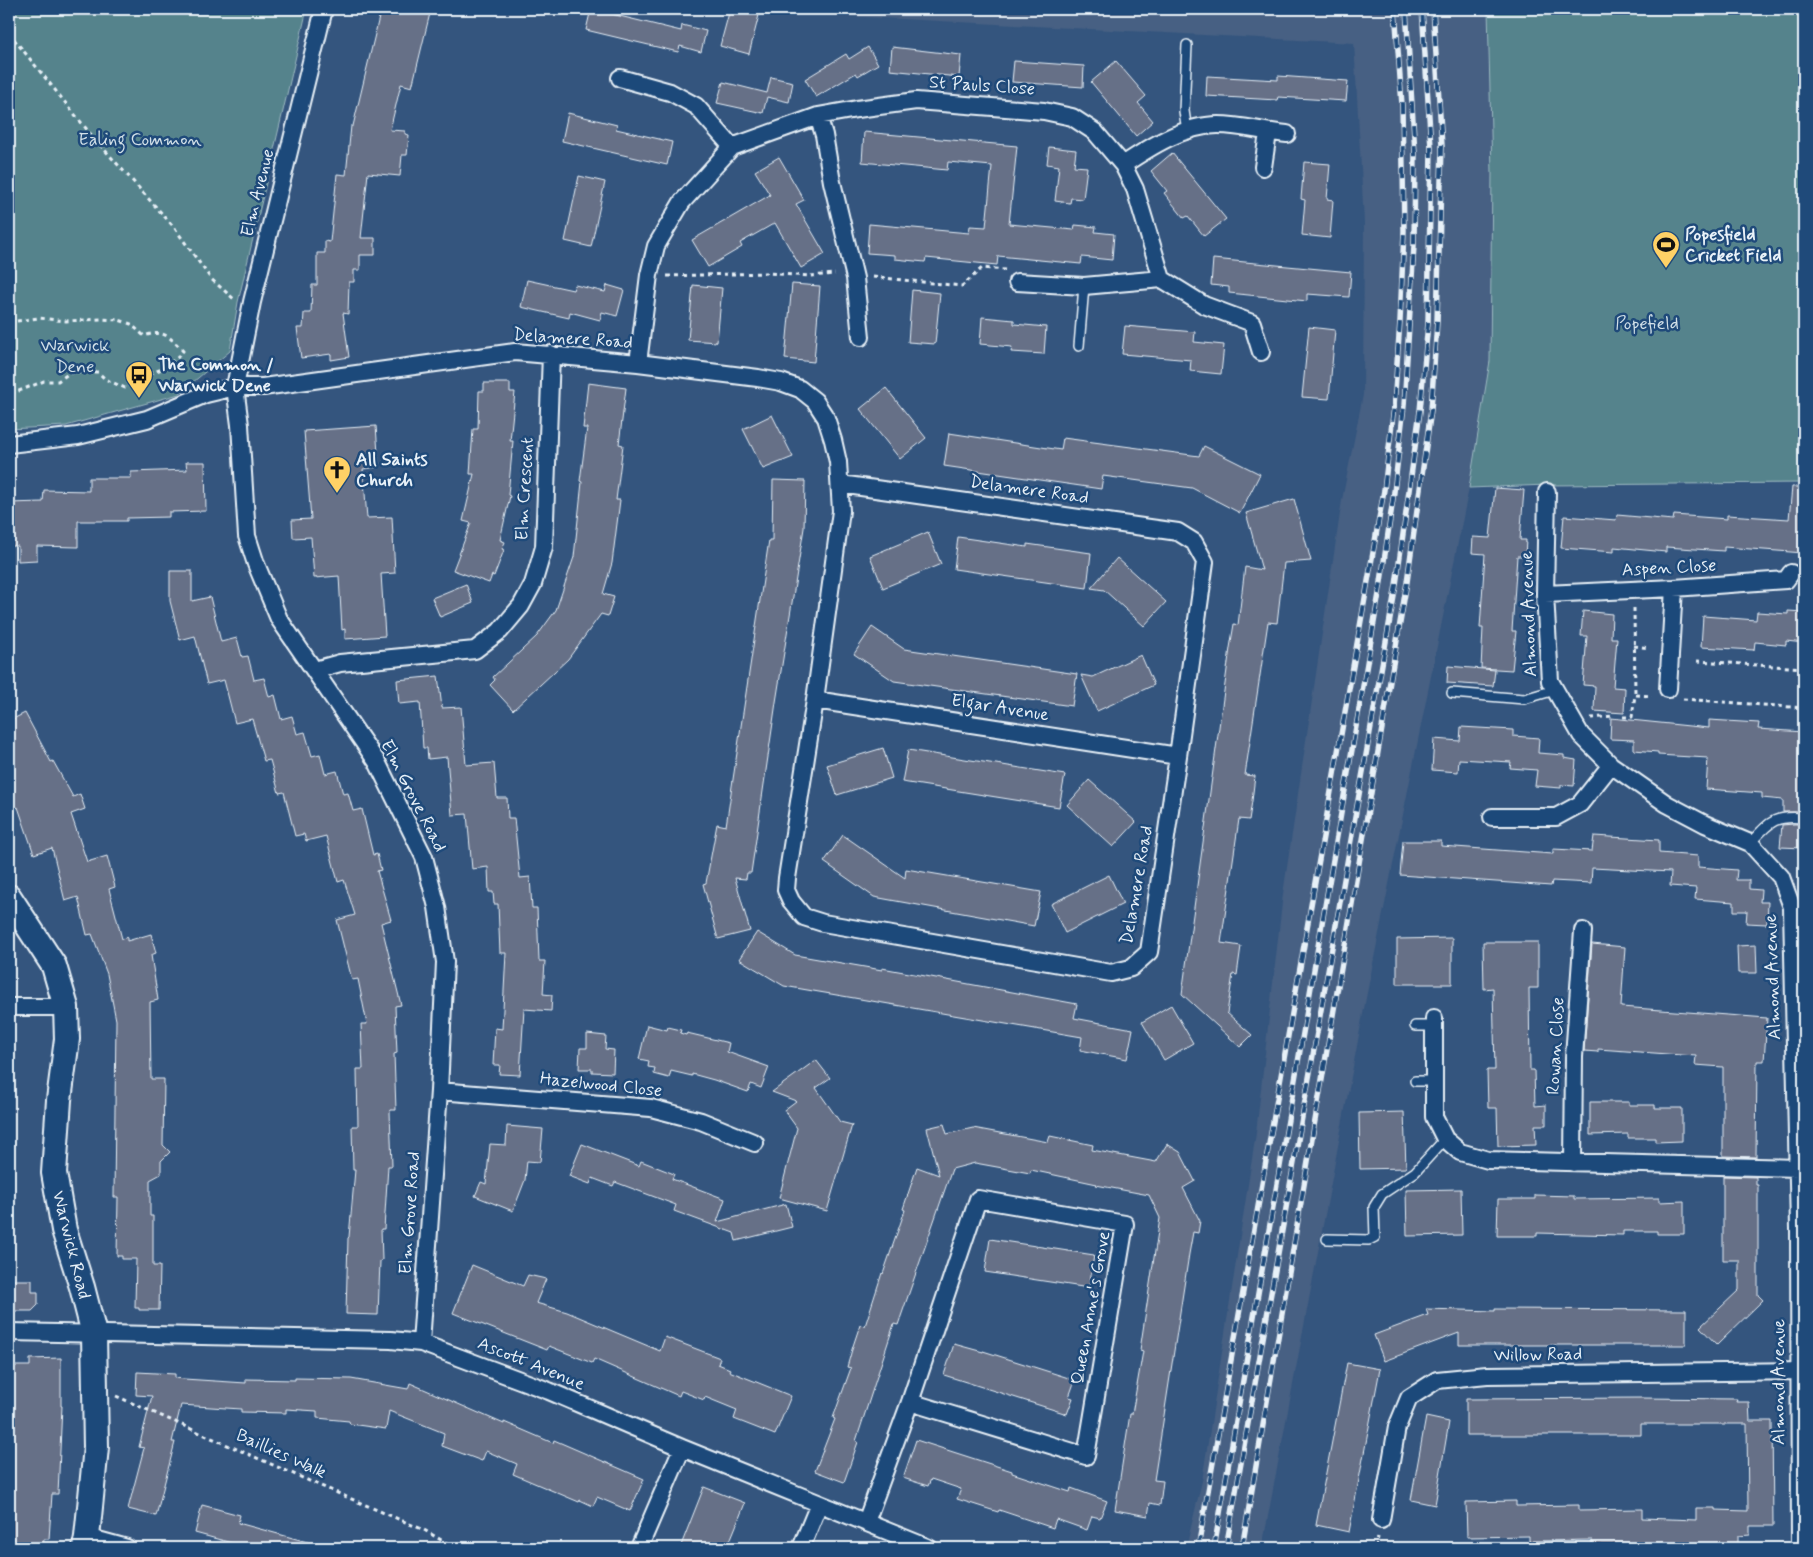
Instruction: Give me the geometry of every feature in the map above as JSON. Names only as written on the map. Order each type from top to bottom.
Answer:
[{"type":"street","name":"Elm Avenue","points":[[235,387],[250,313],[324,9]]},
{"type":"street","points":[[620,78],[670,92],[696,106],[732,147]]},
{"type":"street","name":"St Pauls Close","points":[[638,364],[649,275],[656,246],[682,202],[732,147],[818,116],[916,101],[1044,111],[1072,117],[1095,132],[1123,165],[1135,189],[1162,279]]},
{"type":"street","points":[[818,116],[824,135],[832,182],[854,275],[861,337]]},
{"type":"street","points":[[1123,165],[1157,142],[1188,131],[1217,125],[1287,134]]},
{"type":"street","points":[[1263,166],[1268,133]]},
{"type":"street","points":[[1017,282],[1084,286],[1162,279],[1204,305],[1252,324],[1261,352]]},
{"type":"street","name":"Delamere Road","points":[[235,387],[263,387],[516,352],[551,354],[758,378],[781,382],[800,389],[815,401],[826,418],[838,462],[841,511],[815,700],[787,878],[786,890],[791,901],[804,917],[823,923],[1111,973],[1131,968],[1149,952],[1178,756],[1205,562],[1194,542],[1178,532],[840,484]]},
{"type":"street","name":"Elm Crescent","points":[[315,670],[340,663],[475,650],[500,631],[521,606],[533,584],[544,547],[551,354]]},
{"type":"street","points":[[9,444],[78,436],[147,419],[206,394],[235,387]]},
{"type":"street","name":"Elm Grove Road","points":[[235,387],[240,425],[247,536],[256,564],[279,619],[377,762],[424,858],[437,907],[445,962],[439,1091],[422,1343]]},
{"type":"street","name":"Almond Avenue","points":[[1547,492],[1546,594],[1550,681],[1581,735],[1612,765],[1667,804],[1705,824],[1750,843],[1780,877],[1792,908],[1800,1049],[1798,1168],[1801,1229],[1798,1371],[1802,1473],[1800,1548]]},
{"type":"street","name":"Aspen Close","points":[[1546,594],[1786,580],[1791,573]]},
{"type":"street","points":[[1668,689],[1674,588]]},
{"type":"street","name":"Elgar Avenue","points":[[815,700],[1178,756]]},
{"type":"street","points":[[1492,817],[1556,817],[1580,804],[1612,765]]},
{"type":"street","name":"Warwick Road","points":[[9,897],[54,966],[66,1007],[67,1039],[59,1100],[54,1173],[64,1230],[82,1286],[94,1334],[96,1447],[86,1543]]},
{"type":"street","name":"Rowan Close","points":[[1573,1163],[1574,1057],[1583,931]]},
{"type":"street","points":[[9,1007],[66,1007]]},
{"type":"street","points":[[1434,1022],[1434,1117],[1445,1139],[1460,1152],[1488,1160],[1798,1168]]},
{"type":"street","name":"Hazelwood Close","points":[[439,1091],[651,1108],[701,1121],[755,1143]]},
{"type":"street","name":"Queen Anne's Grove","points":[[866,1522],[910,1402],[978,1199],[1125,1224],[1086,1456],[910,1402]]},
{"type":"street","name":"Ascott Avenue","points":[[9,1332],[391,1340],[422,1343],[549,1391],[682,1448],[929,1548]]},
{"type":"street","name":"Willow Road","points":[[1381,1520],[1397,1427],[1409,1398],[1437,1380],[1487,1375],[1798,1371]]},
{"type":"street","points":[[639,1548],[682,1448]]},
{"type":"street","points":[[801,1548],[820,1504]]},
{"type":"street","points":[[86,1543],[127,1548]]},
{"type":"lane","points":[[1187,45],[1184,111],[1188,131]]},
{"type":"lane","points":[[1079,346],[1084,286]]},
{"type":"lane","points":[[1452,693],[1524,699],[1555,690]]},
{"type":"lane","points":[[1750,843],[1770,822],[1789,817],[1804,818]]},
{"type":"lane","points":[[1415,1026],[1434,1022]]},
{"type":"lane","points":[[1415,1081],[1434,1082]]},
{"type":"lane","points":[[1327,1239],[1369,1240],[1375,1237],[1374,1207],[1382,1194],[1415,1172],[1445,1139]]},
{"type":"path","points":[[9,33],[93,136],[174,227],[210,280],[250,313]]},
{"type":"path","points":[[649,275],[685,276],[766,272],[810,276],[854,275],[962,286],[982,268],[1008,270],[1017,282]]},
{"type":"path","points":[[9,322],[39,318],[66,321],[119,320],[131,324],[144,336],[154,333],[171,337],[183,351],[162,369],[148,374],[125,388],[105,379],[98,372],[75,372],[58,380],[44,381],[9,394]]},
{"type":"path","points":[[1634,646],[1649,648]]},
{"type":"path","points":[[1697,660],[1804,668]]},
{"type":"path","points":[[1623,717],[1632,717],[1635,695]]},
{"type":"path","name":"Baillies Walk","points":[[95,1387],[314,1484],[424,1530],[455,1548]]},
{"type":"shaded area","points":[[756,9],[1488,9],[1492,173],[1490,361],[1469,488],[1367,993],[1262,1548],[1186,1548],[1202,1481],[1256,1133],[1283,894],[1342,500],[1363,395],[1364,223],[1354,43],[770,12]]},
{"type":"green space","name":"Ealing Common","points":[[9,9],[307,9],[238,302],[230,351],[179,394],[66,426],[9,429]]},
{"type":"green space","name":"Popefield","points":[[1488,9],[1804,9],[1804,483],[1548,485],[1469,488],[1490,361],[1492,173]]},
{"type":"building","points":[[381,9],[431,9],[412,87],[401,84],[390,130],[405,131],[405,134],[409,135],[407,155],[402,155],[400,176],[368,173],[361,238],[375,238],[375,255],[360,255],[360,270],[354,270],[354,282],[349,282],[348,314],[343,313],[349,357],[331,360],[331,354],[301,358],[297,328],[303,328],[304,313],[311,313],[312,285],[317,285],[317,253],[325,253],[325,241],[330,242],[337,174],[346,175],[351,126],[353,126]]},
{"type":"building","points":[[591,9],[681,31],[682,25],[706,31],[701,52],[680,46],[678,52],[586,30]]},
{"type":"building","points":[[730,9],[759,15],[749,54],[720,46]]},
{"type":"building","points":[[868,47],[878,64],[858,76],[856,73],[816,97],[805,79],[846,54],[849,59]]},
{"type":"building","points":[[892,47],[961,55],[959,77],[890,70]]},
{"type":"building","points":[[1014,61],[1084,66],[1083,87],[1012,82]]},
{"type":"building","points":[[1116,61],[1146,96],[1138,103],[1153,121],[1136,136],[1091,82]]},
{"type":"building","points":[[1207,76],[1278,80],[1278,76],[1348,81],[1346,101],[1278,97],[1277,100],[1206,96]]},
{"type":"building","points":[[771,77],[793,82],[789,102],[767,97],[763,113],[717,103],[723,82],[767,93]]},
{"type":"building","points":[[568,113],[617,125],[616,129],[672,142],[667,165],[562,141]]},
{"type":"building","points":[[864,132],[1017,146],[1009,224],[1074,230],[1075,225],[1096,227],[1095,232],[1114,234],[1112,260],[1082,257],[1081,264],[998,256],[997,265],[926,258],[925,262],[895,259],[895,255],[867,253],[869,224],[969,233],[970,226],[986,227],[992,166],[948,162],[947,170],[862,162]]},
{"type":"building","points":[[1049,147],[1076,150],[1074,166],[1087,167],[1083,199],[1071,198],[1070,203],[1055,201],[1059,166],[1047,164]]},
{"type":"building","points":[[1172,153],[1226,219],[1204,236],[1188,216],[1184,218],[1164,193],[1167,191],[1151,171]]},
{"type":"building","points":[[779,157],[804,200],[796,204],[825,254],[801,268],[775,223],[740,243],[742,247],[708,267],[692,240],[770,195],[755,171]]},
{"type":"building","points":[[1304,162],[1330,164],[1327,199],[1333,200],[1330,238],[1302,235],[1305,200],[1301,199]]},
{"type":"building","points":[[579,176],[605,182],[591,247],[565,241]]},
{"type":"building","points":[[1213,259],[1351,272],[1349,297],[1307,294],[1307,301],[1229,293],[1229,287],[1211,285]]},
{"type":"building","points":[[527,280],[573,290],[575,285],[605,292],[607,285],[624,290],[617,316],[602,312],[600,320],[570,312],[569,318],[521,307]]},
{"type":"building","points":[[792,284],[820,286],[814,362],[785,359]]},
{"type":"building","points":[[693,285],[722,288],[717,342],[688,340]]},
{"type":"building","points":[[912,290],[940,293],[935,344],[908,342]]},
{"type":"building","points":[[982,317],[1014,320],[1014,324],[1046,327],[1044,354],[1011,352],[1012,347],[980,344]]},
{"type":"building","points":[[1125,326],[1195,332],[1194,342],[1224,345],[1221,374],[1190,371],[1191,360],[1122,354]]},
{"type":"building","points":[[1309,327],[1335,330],[1329,399],[1302,397]]},
{"type":"building","points":[[484,383],[510,383],[510,392],[515,392],[510,441],[513,441],[508,495],[510,496],[500,540],[505,542],[502,549],[504,550],[494,576],[492,575],[489,583],[453,570],[471,523],[463,521],[474,474],[470,474],[473,429],[478,429],[479,391],[484,391]]},
{"type":"building","points":[[588,383],[626,388],[619,444],[623,445],[616,500],[620,500],[612,563],[603,594],[614,597],[608,616],[601,614],[568,659],[513,710],[490,685],[495,680],[493,677],[537,636],[556,610],[574,557],[582,482],[580,481],[587,428],[583,428]]},
{"type":"building","points":[[886,388],[926,438],[900,459],[860,409]]},
{"type":"building","points":[[772,415],[793,457],[763,469],[743,429]]},
{"type":"building","points":[[376,426],[379,467],[363,469],[367,518],[392,517],[395,573],[381,574],[385,636],[345,639],[345,629],[342,630],[339,576],[314,578],[311,537],[293,538],[292,520],[311,519],[304,431]]},
{"type":"building","points":[[949,433],[1061,450],[1063,438],[1199,456],[1204,446],[1260,474],[1240,513],[1192,488],[1103,476],[1101,489],[944,466]]},
{"type":"building","points":[[186,462],[205,462],[206,511],[169,512],[169,517],[127,518],[127,521],[78,521],[78,547],[37,546],[37,560],[18,561],[18,546],[9,546],[9,503],[43,502],[44,490],[89,491],[89,478],[131,478],[131,472],[187,470]]},
{"type":"building","points":[[773,480],[805,481],[804,528],[751,873],[747,873],[746,879],[735,878],[750,931],[718,939],[703,884],[706,883],[717,824],[726,826],[769,540],[772,540]]},
{"type":"building","points":[[1792,487],[1804,487],[1804,553],[1724,547],[1724,551],[1666,547],[1666,552],[1614,547],[1614,552],[1561,548],[1564,516],[1616,520],[1617,515],[1673,520],[1674,515],[1727,519],[1727,515],[1789,519]]},
{"type":"building","points":[[1495,488],[1524,490],[1520,540],[1526,540],[1525,556],[1517,556],[1512,631],[1516,631],[1512,670],[1481,668],[1483,628],[1480,628],[1485,554],[1472,553],[1473,537],[1490,538]]},
{"type":"building","points":[[1294,499],[1311,561],[1284,563],[1277,623],[1268,622],[1245,775],[1255,776],[1252,801],[1249,820],[1239,819],[1221,943],[1241,946],[1237,975],[1233,974],[1227,1013],[1252,1035],[1240,1047],[1182,994],[1234,624],[1238,625],[1245,567],[1262,570],[1246,513]]},
{"type":"building","points":[[928,532],[941,564],[883,588],[870,556]]},
{"type":"building","points":[[958,537],[1027,547],[1027,544],[1091,553],[1087,588],[954,569]]},
{"type":"building","points":[[1117,558],[1166,602],[1144,626],[1104,590],[1091,588]]},
{"type":"building","points":[[170,571],[192,571],[192,601],[210,597],[221,642],[237,638],[242,657],[248,656],[254,680],[264,678],[269,697],[275,695],[281,719],[292,716],[297,734],[305,732],[312,756],[320,754],[325,774],[337,771],[343,794],[348,793],[353,811],[362,809],[373,855],[377,854],[381,870],[377,871],[391,920],[381,923],[401,1005],[395,1006],[397,1053],[394,1054],[396,1110],[391,1110],[390,1112],[392,1166],[388,1166],[384,1229],[381,1229],[382,1260],[380,1261],[378,1315],[346,1314],[348,1238],[355,1170],[353,1170],[352,1126],[358,1126],[357,1069],[363,1069],[361,1024],[367,1024],[358,979],[352,980],[337,920],[355,915],[344,880],[338,882],[326,836],[306,841],[304,834],[295,836],[284,792],[279,793],[270,760],[264,761],[252,719],[235,723],[224,680],[207,684],[195,636],[180,640],[170,601]]},
{"type":"building","points":[[466,584],[473,603],[440,617],[432,598]]},
{"type":"building","points":[[1583,611],[1612,614],[1611,638],[1617,638],[1613,687],[1625,688],[1624,713],[1594,711],[1595,686],[1583,685],[1587,636],[1581,636]]},
{"type":"building","points":[[1788,611],[1804,612],[1804,643],[1786,641],[1786,645],[1755,642],[1754,650],[1701,647],[1703,616],[1756,620],[1757,612],[1788,614]]},
{"type":"building","points":[[872,627],[904,649],[1077,674],[1072,706],[894,681],[854,654]]},
{"type":"building","points":[[1141,655],[1154,685],[1097,711],[1081,675],[1093,677]]},
{"type":"building","points":[[1448,666],[1495,670],[1493,686],[1447,683]]},
{"type":"building","points":[[438,676],[442,708],[461,707],[466,765],[494,763],[497,798],[507,798],[508,818],[514,818],[520,878],[530,877],[532,908],[537,908],[539,961],[545,961],[543,994],[552,995],[551,1011],[524,1009],[520,1075],[499,1074],[500,1065],[493,1065],[495,1028],[502,1029],[506,953],[500,953],[498,904],[494,904],[493,892],[489,892],[488,867],[472,869],[467,814],[452,815],[447,757],[428,759],[427,748],[423,748],[420,702],[399,704],[397,680]]},
{"type":"building","points":[[25,713],[51,762],[53,761],[73,797],[80,794],[85,809],[71,814],[87,862],[107,856],[115,887],[109,889],[122,939],[127,937],[127,941],[151,934],[156,953],[151,955],[158,1000],[150,1002],[151,1079],[164,1079],[163,1145],[170,1152],[161,1161],[161,1174],[150,1180],[150,1216],[153,1216],[153,1266],[160,1266],[159,1310],[139,1310],[139,1308],[135,1308],[136,1259],[122,1259],[122,1256],[117,1256],[118,1197],[114,1197],[116,1020],[107,974],[92,934],[87,935],[78,897],[65,901],[52,848],[34,854],[18,807],[9,812],[9,721]]},
{"type":"building","points":[[1611,718],[1709,728],[1709,720],[1759,723],[1758,729],[1804,732],[1804,812],[1783,812],[1783,800],[1762,798],[1762,793],[1706,789],[1708,758],[1658,755],[1658,752],[1634,750],[1634,740],[1610,739]]},
{"type":"building","points":[[1461,727],[1513,730],[1513,736],[1539,738],[1538,753],[1564,755],[1564,758],[1576,760],[1574,786],[1561,785],[1561,788],[1535,786],[1537,770],[1510,768],[1511,762],[1459,759],[1458,772],[1432,770],[1434,739],[1460,741]]},
{"type":"building","points":[[883,748],[892,778],[837,795],[827,765]]},
{"type":"building","points":[[908,750],[1065,775],[1059,807],[902,782]]},
{"type":"building","points":[[1089,780],[1136,822],[1113,847],[1067,805]]},
{"type":"building","points":[[1804,824],[1804,848],[1780,847],[1782,825]]},
{"type":"building","points":[[843,835],[905,878],[906,869],[1041,892],[1034,926],[874,897],[824,862]]},
{"type":"building","points":[[1594,836],[1659,840],[1659,853],[1698,856],[1698,867],[1737,870],[1736,880],[1749,880],[1749,889],[1761,890],[1760,902],[1768,902],[1767,924],[1746,923],[1747,911],[1734,911],[1734,902],[1695,899],[1696,888],[1670,886],[1671,872],[1592,868],[1591,883],[1552,881],[1551,886],[1400,875],[1403,841],[1441,841],[1441,846],[1553,854],[1553,849],[1592,851]]},
{"type":"building","points":[[1109,875],[1123,904],[1065,933],[1051,904]]},
{"type":"building","points":[[757,932],[795,955],[882,970],[882,968],[1077,1004],[1074,1018],[1133,1029],[1127,1059],[1080,1050],[1082,1037],[784,986],[739,959]]},
{"type":"building","points":[[1452,938],[1452,984],[1397,984],[1397,939]]},
{"type":"building","points":[[1483,942],[1538,942],[1538,988],[1529,988],[1530,1070],[1534,1070],[1535,1106],[1546,1105],[1546,1125],[1535,1125],[1536,1145],[1498,1146],[1497,1108],[1488,1108],[1487,1070],[1495,1070],[1493,988],[1484,989]]},
{"type":"building","points":[[1592,944],[1625,947],[1621,1007],[1767,1018],[1764,1061],[1757,1061],[1756,1157],[1723,1156],[1723,1067],[1695,1065],[1696,1056],[1598,1049],[1598,1052],[1584,1051]]},
{"type":"building","points":[[1756,945],[1757,973],[1738,973],[1737,946]]},
{"type":"building","points":[[1171,1005],[1193,1043],[1164,1060],[1142,1022]]},
{"type":"building","points":[[647,1025],[667,1030],[668,1027],[681,1030],[680,1033],[686,1035],[687,1033],[729,1043],[727,1052],[769,1067],[761,1088],[751,1084],[748,1092],[692,1074],[692,1076],[671,1071],[669,1078],[654,1074],[655,1068],[648,1067],[649,1061],[639,1059]]},
{"type":"building","points":[[587,1034],[606,1036],[605,1049],[614,1050],[613,1073],[592,1072],[592,1069],[579,1069],[580,1048],[587,1048]]},
{"type":"building","points":[[816,1060],[830,1078],[816,1088],[840,1122],[852,1125],[827,1211],[779,1198],[797,1128],[784,1110],[796,1101],[772,1092]]},
{"type":"building","points":[[1590,1102],[1629,1102],[1629,1105],[1655,1105],[1655,1108],[1682,1108],[1682,1141],[1655,1142],[1655,1138],[1628,1138],[1628,1134],[1590,1135]]},
{"type":"building","points":[[1404,1112],[1406,1168],[1360,1169],[1359,1113]]},
{"type":"building","points":[[944,1124],[947,1134],[973,1128],[1048,1142],[1050,1136],[1093,1145],[1092,1150],[1156,1162],[1167,1144],[1180,1152],[1195,1181],[1183,1188],[1200,1221],[1198,1233],[1193,1232],[1189,1254],[1154,1480],[1163,1481],[1160,1505],[1150,1503],[1148,1516],[1115,1510],[1130,1414],[1132,1414],[1143,1351],[1140,1350],[1160,1218],[1149,1195],[1031,1170],[1030,1173],[975,1163],[952,1169],[898,1325],[894,1324],[844,1482],[815,1471],[835,1419],[833,1418],[851,1368],[847,1367],[860,1325],[865,1326],[905,1210],[903,1209],[917,1167],[939,1175],[927,1128]]},
{"type":"building","points":[[507,1126],[543,1129],[540,1162],[527,1161],[525,1180],[513,1211],[475,1196],[481,1182],[486,1184],[490,1144],[506,1145]]},
{"type":"building","points":[[582,1144],[639,1166],[641,1161],[674,1174],[672,1179],[725,1199],[717,1222],[786,1204],[792,1227],[736,1241],[734,1233],[674,1211],[676,1205],[615,1182],[613,1186],[592,1178],[590,1184],[569,1176]]},
{"type":"building","points":[[1723,1176],[1756,1177],[1756,1185],[1758,1185],[1758,1295],[1763,1300],[1717,1345],[1700,1327],[1739,1290],[1739,1260],[1723,1260]]},
{"type":"building","points":[[1461,1189],[1462,1235],[1407,1236],[1406,1190]]},
{"type":"building","points":[[1535,1195],[1574,1196],[1574,1199],[1659,1198],[1659,1202],[1684,1201],[1684,1234],[1657,1234],[1657,1231],[1623,1231],[1623,1235],[1537,1233],[1537,1236],[1497,1236],[1498,1199],[1535,1199]]},
{"type":"building","points":[[990,1239],[1094,1255],[1089,1288],[985,1272]]},
{"type":"building","points":[[472,1265],[523,1286],[528,1275],[546,1279],[536,1303],[567,1312],[660,1351],[665,1337],[720,1358],[718,1364],[730,1369],[729,1371],[791,1396],[775,1435],[734,1419],[737,1410],[705,1397],[704,1400],[681,1391],[679,1396],[594,1359],[592,1363],[549,1346],[547,1350],[453,1313]]},
{"type":"building","points":[[9,1280],[32,1280],[32,1292],[38,1292],[38,1305],[32,1311],[9,1311]]},
{"type":"building","points":[[1426,1309],[1495,1311],[1495,1309],[1686,1310],[1686,1345],[1459,1345],[1459,1333],[1384,1361],[1374,1335],[1428,1315]]},
{"type":"building","points":[[954,1344],[983,1351],[1075,1380],[1069,1397],[1073,1398],[1067,1414],[944,1375]]},
{"type":"building","points":[[61,1358],[62,1406],[58,1494],[52,1494],[49,1539],[44,1539],[43,1548],[9,1548],[11,1392],[9,1392],[9,1366],[30,1366],[30,1359]]},
{"type":"building","points":[[1347,1363],[1380,1369],[1349,1532],[1316,1525]]},
{"type":"building","points":[[137,1372],[175,1374],[175,1378],[184,1379],[246,1383],[246,1379],[351,1379],[408,1389],[410,1383],[504,1424],[504,1422],[553,1443],[554,1440],[644,1479],[630,1511],[597,1497],[593,1506],[513,1474],[517,1464],[486,1451],[482,1461],[442,1446],[444,1433],[389,1411],[386,1429],[350,1424],[349,1421],[317,1418],[317,1411],[286,1409],[286,1413],[241,1412],[241,1409],[181,1405],[172,1442],[175,1442],[156,1516],[128,1509],[144,1448],[139,1447],[152,1396],[136,1395]]},
{"type":"building","points":[[1466,1399],[1737,1399],[1736,1402],[1749,1402],[1750,1421],[1772,1421],[1773,1526],[1750,1526],[1750,1535],[1738,1536],[1738,1544],[1592,1545],[1592,1540],[1529,1541],[1529,1536],[1467,1537],[1466,1502],[1516,1501],[1516,1506],[1579,1505],[1579,1510],[1642,1509],[1642,1518],[1696,1520],[1696,1508],[1748,1511],[1747,1424],[1641,1424],[1641,1435],[1466,1435]]},
{"type":"building","points":[[1426,1417],[1449,1422],[1435,1505],[1411,1500]]},
{"type":"building","points":[[916,1440],[1070,1492],[1071,1488],[1107,1501],[1100,1518],[1092,1516],[1087,1530],[1056,1519],[1053,1528],[999,1510],[998,1512],[957,1499],[961,1489],[931,1479],[928,1486],[903,1478]]},
{"type":"building","points":[[704,1487],[745,1503],[736,1526],[727,1548],[680,1548]]},
{"type":"building","points":[[202,1505],[240,1515],[238,1523],[311,1543],[311,1548],[250,1548],[195,1533]]},
{"type":"railway","points":[[1198,1548],[1384,490],[1394,406],[1404,231],[1402,105],[1395,9]]},
{"type":"railway","points":[[1214,1548],[1381,582],[1394,492],[1404,406],[1414,246],[1415,153],[1406,9]]},
{"type":"railway","points":[[1226,1548],[1396,585],[1420,411],[1428,323],[1431,147],[1422,9]]},
{"type":"railway","points":[[1242,1548],[1407,582],[1431,410],[1437,322],[1442,146],[1433,9]]},
{"type":"place","name":"Popesfield Cricket Field","points":[[1666,269]]},
{"type":"place","name":"The Common / Warwick Dene","points":[[139,399]]},
{"type":"place","name":"All Saints Church","points":[[337,494]]},
{"type":"park label","name":"Warwick Dene","points":[[75,356]]}]
